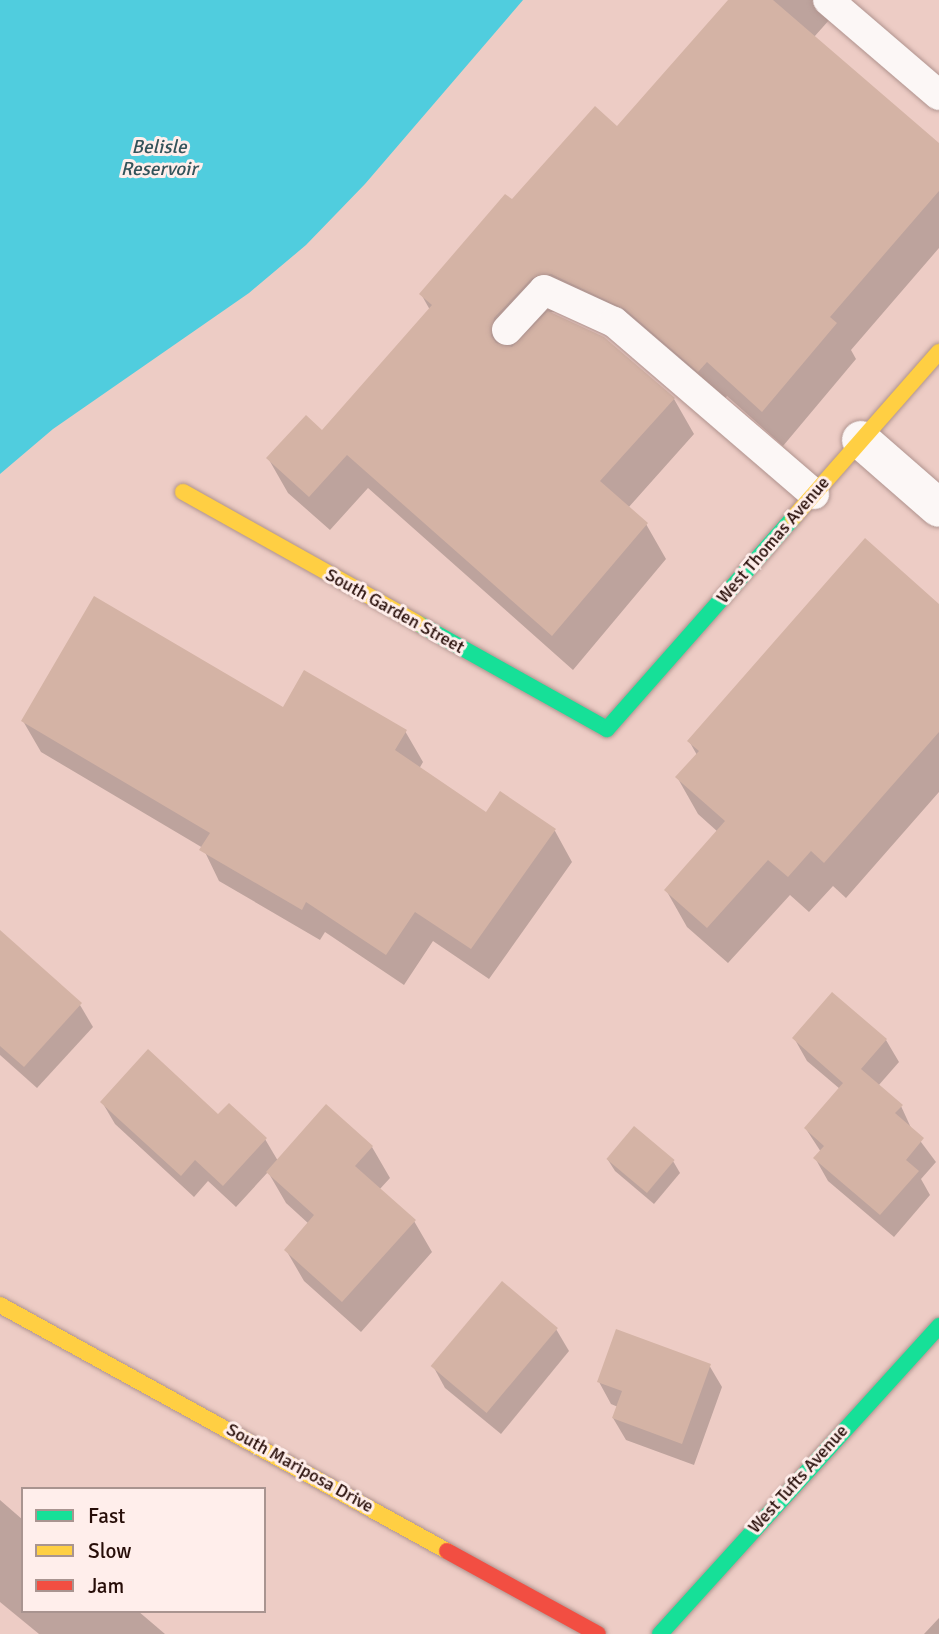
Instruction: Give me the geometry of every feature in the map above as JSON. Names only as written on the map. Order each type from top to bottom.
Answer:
[{"type":"street","name":"West Thomas Avenue","points":[[607,729],[939,352]]},
{"type":"street","points":[[861,440],[939,508]]},
{"type":"street","name":"South Garden Street","points":[[183,492],[607,729]]},
{"type":"street","name":"South Mariposa Drive","points":[[0,1305],[597,1634]]},
{"type":"street","name":"West Tufts Avenue","points":[[660,1634],[939,1326]]},
{"type":"lane","points":[[828,0],[850,10],[939,95]]},
{"type":"lane","points":[[507,330],[544,290],[614,322],[814,494]]},
{"type":"water","name":"Belisle Reservoir","points":[[0,0],[523,0],[365,184],[306,245],[249,293],[53,429],[0,474]]},
{"type":"building","points":[[728,0],[773,0],[939,143],[939,191],[830,317],[837,323],[762,412],[707,362],[698,372],[625,309],[551,274],[532,278],[494,318],[491,336],[496,343],[512,347],[548,311],[604,337],[675,398],[600,481],[648,523],[552,636],[347,455],[309,497],[266,458],[306,415],[322,430],[432,305],[419,294],[505,194],[512,199],[595,106],[617,126]]},
{"type":"building","points":[[865,538],[939,604],[939,732],[824,863],[811,851],[788,877],[768,860],[707,928],[664,890],[725,821],[675,777],[699,751],[687,741]]},
{"type":"building","points":[[94,596],[283,707],[304,670],[407,730],[395,750],[486,812],[500,791],[556,829],[471,949],[415,912],[386,955],[306,902],[302,910],[199,850],[210,833],[21,721]]},
{"type":"building","points":[[0,930],[82,1003],[24,1067],[0,1046]]},
{"type":"building","points":[[832,992],[887,1039],[861,1069],[903,1105],[895,1113],[924,1138],[906,1160],[919,1171],[880,1215],[813,1158],[824,1146],[804,1128],[843,1083],[792,1038]]},
{"type":"building","points":[[148,1049],[218,1114],[229,1103],[267,1138],[223,1186],[195,1160],[181,1176],[100,1102]]},
{"type":"building","points":[[326,1104],[373,1146],[355,1166],[416,1220],[342,1302],[284,1250],[314,1215],[266,1172]]},
{"type":"building","points":[[634,1126],[675,1160],[647,1193],[606,1159]]},
{"type":"building","points":[[502,1281],[558,1328],[487,1413],[431,1366]]},
{"type":"building","points":[[616,1329],[711,1364],[682,1444],[612,1418],[622,1391],[597,1382]]},
{"type":"traffic: fast","points":[[419,624],[607,729],[793,518]]},
{"type":"traffic: fast","points":[[660,1634],[939,1326]]},
{"type":"traffic: slow","points":[[793,518],[939,352]]},
{"type":"traffic: slow","points":[[183,492],[419,624]]},
{"type":"traffic: slow","points":[[0,1305],[447,1551]]},
{"type":"traffic: jam","points":[[447,1551],[598,1634]]}]
